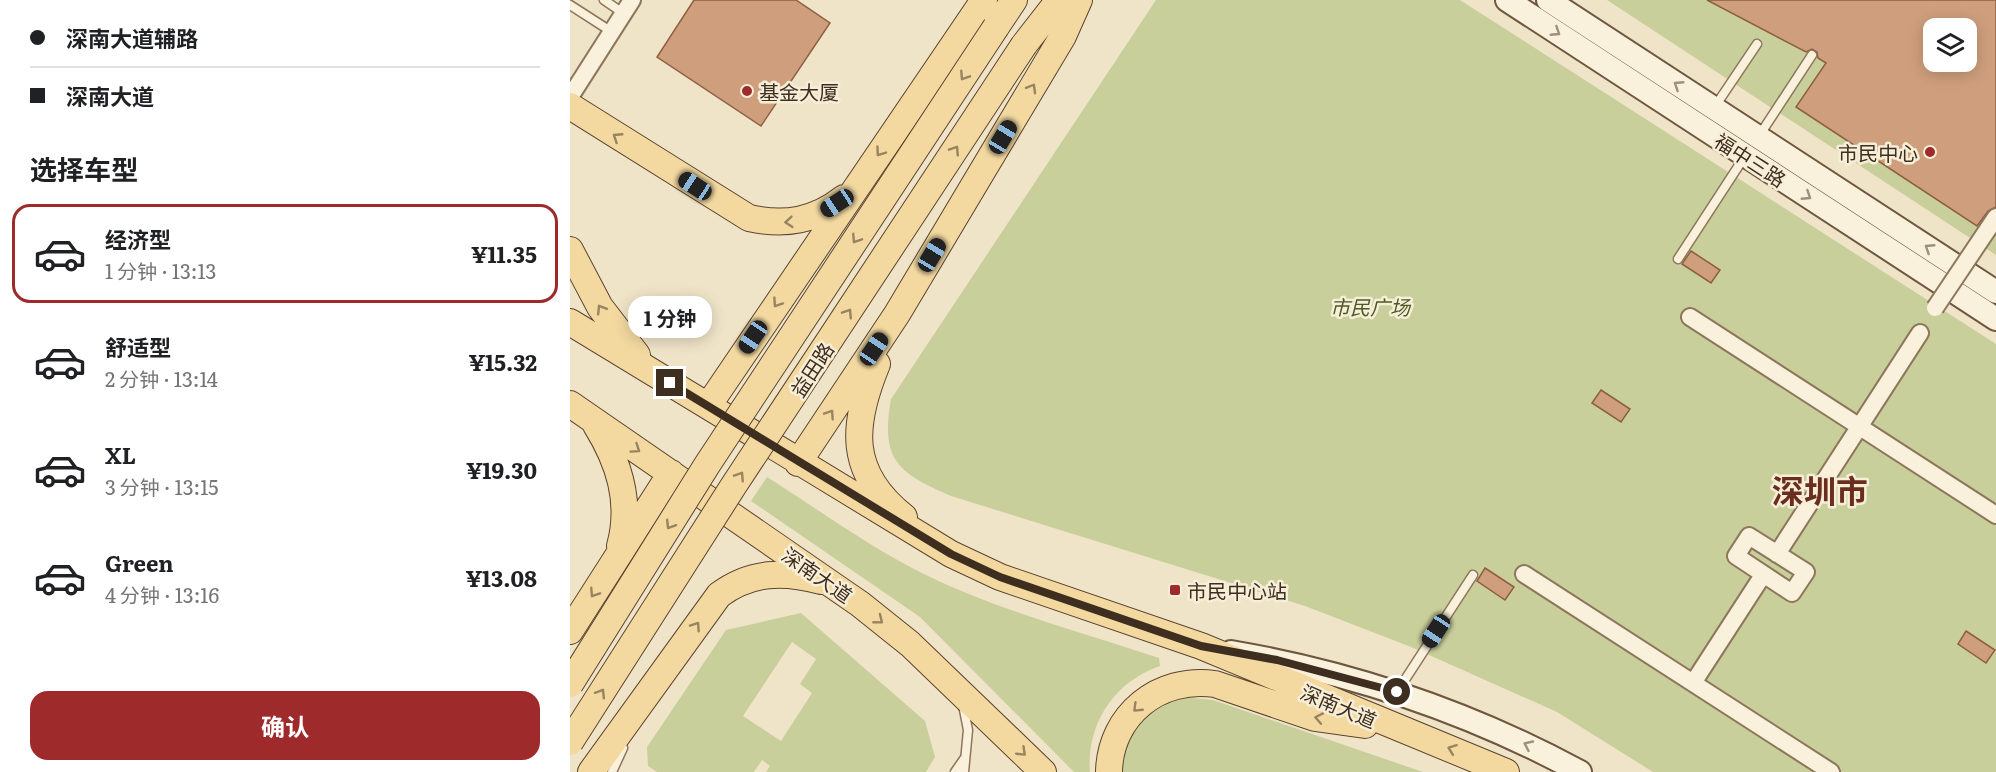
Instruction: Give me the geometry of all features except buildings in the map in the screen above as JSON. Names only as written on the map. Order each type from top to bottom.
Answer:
[{"type":"main road","points":[[708,406],[984,0]]},
{"type":"main road","name":"益田路","points":[[570,684],[707,465],[1014,0]]},
{"type":"main road","name":"益田路","points":[[570,742],[734,485],[1024,45],[1059,0]]},
{"type":"main road","points":[[798,463],[897,314],[1063,36],[1079,0]]},
{"type":"main road","points":[[570,106],[749,218],[784,223],[807,219],[837,203],[857,185]]},
{"type":"main road","points":[[570,250],[600,308],[651,371]]},
{"type":"main road","points":[[897,314],[860,408],[858,441],[861,456],[880,493],[896,510],[951,554]]},
{"type":"main road","name":"深南大道","points":[[570,322],[798,463],[951,554],[1000,577],[1201,646],[1506,772]]},
{"type":"main road","name":"深南大道","points":[[570,404],[833,584],[910,644],[1043,772]]},
{"type":"main road","points":[[592,419],[610,447],[620,472],[625,499],[624,529],[616,560]]},
{"type":"main road","points":[[570,631],[671,473]]},
{"type":"main road","points":[[591,772],[627,720],[664,675],[712,604],[740,581],[752,577],[781,574],[833,584]]},
{"type":"main road","points":[[1109,772],[1113,742],[1127,718],[1148,698],[1180,683],[1197,681],[1215,684],[1315,718],[1398,729]]},
{"type":"street","name":"福中三路","points":[[1507,0],[1996,319]]},
{"type":"street","name":"福中三路","points":[[1548,0],[1996,292]]},
{"type":"street","points":[[570,96],[628,6]]},
{"type":"street","points":[[1935,308],[1992,223]]},
{"type":"street","points":[[1690,317],[1996,515]]},
{"type":"street","points":[[1777,554],[1920,333]]},
{"type":"street","points":[[1749,536],[1777,554],[1806,572],[1792,593],[1736,556],[1749,536]]},
{"type":"street","points":[[1524,574],[1831,772]]},
{"type":"street","points":[[1693,683],[1763,574]]},
{"type":"street","points":[[1201,646],[1277,660],[1397,692],[1528,745],[1580,772]]},
{"type":"lane","points":[[604,0],[628,6]]},
{"type":"lane","points":[[570,5],[612,32]]},
{"type":"lane","points":[[1714,108],[1757,44]]},
{"type":"lane","points":[[1678,259],[1812,55]]},
{"type":"lane","points":[[1397,692],[1473,575]]},
{"type":"lane","points":[[612,772],[664,675]]},
{"type":"lane","points":[[956,688],[968,730],[964,772]]},
{"type":"lane","points":[[955,772],[967,754]]},
{"type":"green space","name":"市民广场","points":[[1156,0],[1460,0],[1996,344],[1996,772],[1653,772],[1557,712],[1411,647],[1305,606],[951,496],[918,480],[906,471],[897,462],[888,437],[891,399]]},
{"type":"green space","name":"市民中心","points":[[1607,0],[1996,0],[1996,255]]},
{"type":"green space","points":[[767,477],[865,541],[954,588],[1012,610],[1159,658],[1160,666],[1130,682],[1117,693],[1107,707],[1093,737],[1090,772],[1074,772],[920,617],[751,501]]},
{"type":"green space","points":[[801,613],[925,721],[935,757],[926,772],[766,772],[770,766],[762,760],[754,772],[657,772],[648,766],[647,747],[726,630]],"holes":[[[792,642],[816,659],[800,684],[812,693],[781,741],[743,716]]]},
{"type":"green space","points":[[1184,697],[1213,700],[1423,772],[1119,772],[1126,743],[1142,717],[1160,703]]},
{"type":"place","name":"基金大厦","points":[[747,91]]},
{"type":"place","name":"市民中心","points":[[1930,152]]},
{"type":"place","name":"市民中心站","points":[[1175,590]]},
{"type":"district","name":"深圳市","points":[[1820,489]]},
{"type":"route","points":[[670,383],[951,554],[1000,577],[1201,646],[1325,671],[1397,692]]}]
